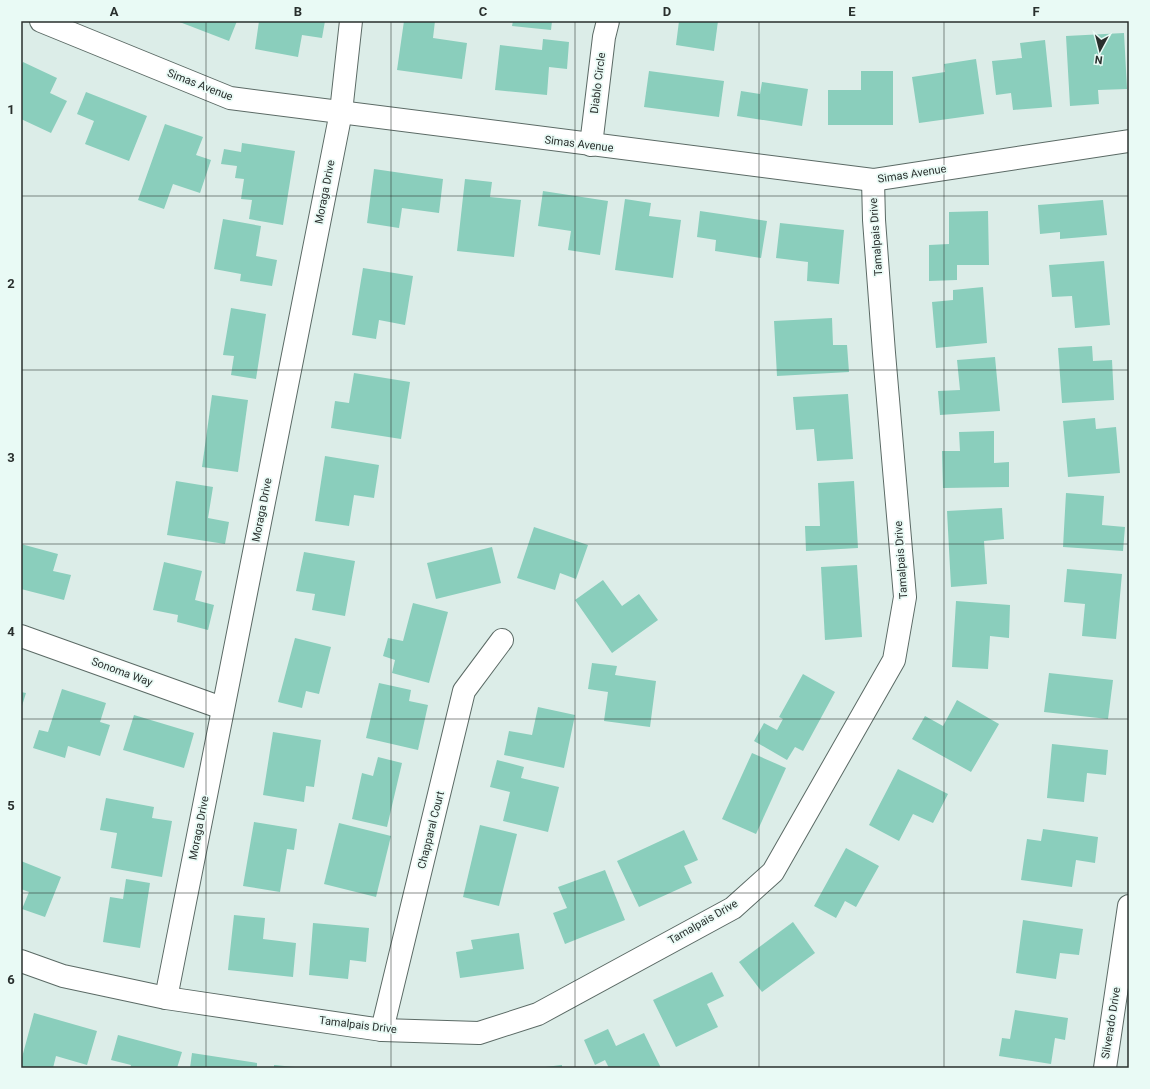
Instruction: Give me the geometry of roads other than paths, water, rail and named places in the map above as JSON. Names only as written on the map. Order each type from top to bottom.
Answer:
[{"type":"street","name":"Simas Avenue","points":[[41,21],[230,98],[873,180],[1129,141]]},
{"type":"street","name":"Moraga Drive","points":[[166,998],[222,708],[341,112],[351,21]]},
{"type":"street","name":"Diablo Circle","points":[[591,145],[604,37],[608,21]]},
{"type":"street","name":"Tamalpais Drive","points":[[21,961],[63,976],[166,998],[382,1030],[479,1033],[538,1014],[733,908],[773,872],[894,660],[905,597],[874,220],[873,180]]},
{"type":"street","name":"Sonoma Way","points":[[21,636],[222,708]]},
{"type":"street","name":"Chapparal Court","points":[[382,1030],[464,691],[502,640]]},
{"type":"street","name":"Silverado Drive","points":[[1105,1068],[1129,906]]}]
